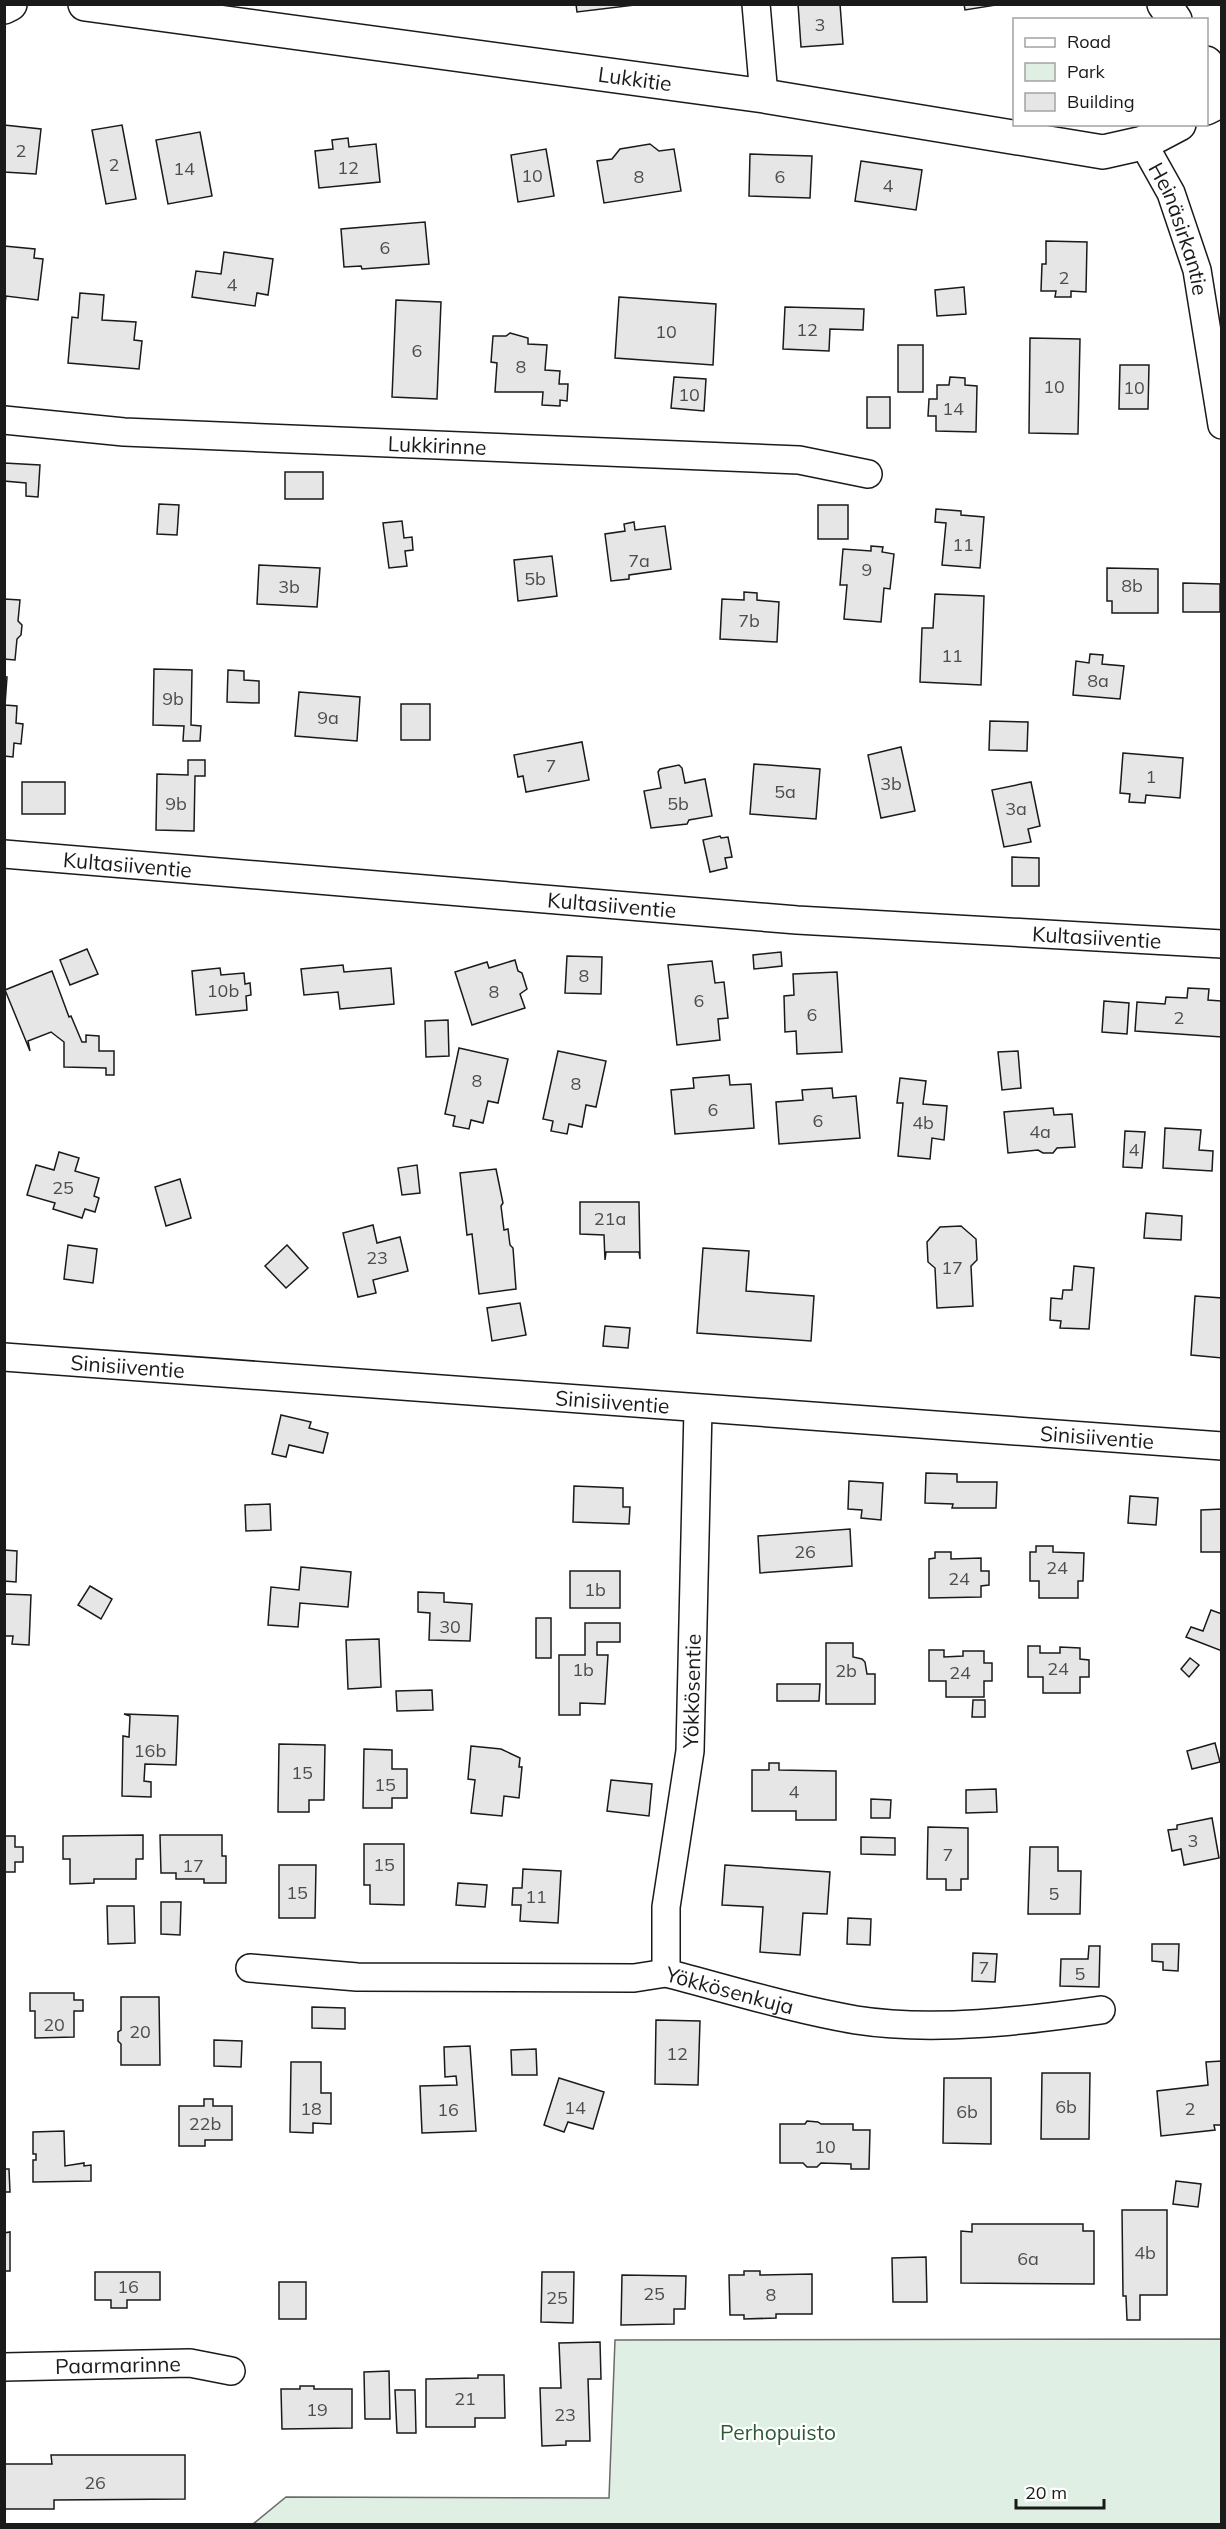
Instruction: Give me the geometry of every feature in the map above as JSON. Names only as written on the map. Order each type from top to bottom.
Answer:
[{"type":"street","points":[[4,7],[10,4]]},
{"type":"street","name":"Lukkitie","points":[[85,4],[764,96],[1103,152],[1143,143],[1175,126]]},
{"type":"street","points":[[756,4],[764,96]]},
{"type":"street","points":[[1164,4],[1174,18]]},
{"type":"street","points":[[1208,66],[1221,84]]},
{"type":"street","name":"Heinäsirkantie","points":[[1143,143],[1171,193],[1197,270],[1221,425]]},
{"type":"street","name":"Lukkirinne","points":[[4,420],[124,432],[799,460],[868,474]]},
{"type":"street","name":"Kultasiiventie","points":[[4,854],[797,920],[1221,944]]},
{"type":"street","name":"Sinisiiventie","points":[[4,1356],[1221,1446]]},
{"type":"street","name":"Yökkösentie","points":[[666,1973],[666,1906],[690,1751],[698,1409]]},
{"type":"street","name":"Yökkösenkuja","points":[[250,1968],[357,1977],[634,1978],[666,1973],[856,2020],[924,2024],[1018,2021],[1101,2010]]},
{"type":"street","name":"Paarmarinne","points":[[4,2367],[190,2363],[231,2371]]},
{"type":"green space","name":"Perhopuisto","points":[[1221,2339],[1221,2524],[253,2524],[286,2497],[609,2498],[615,2340]]},
{"type":"building","points":[[576,4],[643,4],[577,12]]},
{"type":"building","points":[[798,4],[840,4],[843,44],[801,47]]},
{"type":"building","points":[[964,4],[1002,4],[965,10]]},
{"type":"building","points":[[4,125],[41,129],[36,174],[4,172]]},
{"type":"building","points":[[122,125],[136,199],[106,204],[92,130]]},
{"type":"building","points":[[200,132],[212,196],[168,204],[156,140]]},
{"type":"building","points":[[348,138],[349,147],[376,144],[380,182],[319,188],[315,151],[333,149],[332,140]]},
{"type":"building","points":[[650,144],[659,151],[674,149],[681,191],[604,203],[597,161],[612,159],[620,149]]},
{"type":"building","points":[[546,149],[554,196],[518,202],[511,155]]},
{"type":"building","points":[[750,154],[812,156],[810,198],[749,196]]},
{"type":"building","points":[[861,161],[922,170],[916,210],[855,201]]},
{"type":"building","points":[[425,222],[429,264],[362,269],[361,266],[344,267],[341,229]]},
{"type":"building","points":[[1046,241],[1087,242],[1086,292],[1071,291],[1071,297],[1055,297],[1056,291],[1041,291],[1042,264],[1046,264]]},
{"type":"building","points":[[4,246],[35,249],[34,258],[43,259],[38,300],[6,296],[4,311]]},
{"type":"building","points":[[224,252],[273,259],[268,295],[257,293],[255,306],[192,297],[196,271],[221,274]]},
{"type":"building","points":[[964,287],[966,314],[937,316],[935,290]]},
{"type":"building","points":[[80,293],[104,295],[102,320],[136,322],[134,340],[142,341],[139,369],[68,363],[72,317],[78,318]]},
{"type":"building","points":[[619,297],[716,304],[713,365],[615,358]]},
{"type":"building","points":[[396,300],[441,302],[437,399],[392,397]]},
{"type":"building","points":[[785,307],[864,309],[863,330],[830,329],[829,351],[783,349]]},
{"type":"building","points":[[510,333],[528,338],[528,344],[547,345],[545,370],[560,371],[559,384],[568,384],[567,401],[560,400],[560,406],[542,405],[543,392],[495,392],[497,363],[491,362],[493,336],[506,336]]},
{"type":"building","points":[[1030,338],[1080,339],[1078,434],[1029,433]]},
{"type":"building","points":[[898,345],[923,345],[923,392],[898,392]]},
{"type":"building","points":[[1120,365],[1149,365],[1148,409],[1119,409]]},
{"type":"building","points":[[674,377],[706,379],[704,411],[671,408]]},
{"type":"building","points":[[950,377],[965,378],[965,385],[977,386],[976,432],[936,431],[936,416],[928,416],[929,399],[937,399],[937,385],[949,385]]},
{"type":"building","points":[[867,397],[890,397],[890,428],[867,428]]},
{"type":"building","points":[[4,463],[40,465],[38,497],[26,496],[26,483],[4,481]]},
{"type":"building","points":[[285,472],[323,472],[323,499],[285,499]]},
{"type":"building","points":[[159,504],[179,505],[177,535],[157,534]]},
{"type":"building","points":[[818,505],[848,505],[848,539],[818,539]]},
{"type":"building","points":[[936,509],[961,511],[961,515],[984,517],[980,568],[942,565],[946,523],[935,522]]},
{"type":"building","points":[[402,521],[404,538],[412,537],[413,550],[405,551],[407,566],[389,568],[383,523]]},
{"type":"building","points":[[634,522],[635,530],[665,526],[671,569],[629,575],[629,579],[611,581],[605,534],[625,531],[624,524]]},
{"type":"building","points":[[871,546],[883,547],[882,552],[894,554],[890,589],[884,588],[881,622],[844,619],[847,585],[840,585],[843,549],[871,551]]},
{"type":"building","points":[[552,556],[557,596],[518,601],[514,560]]},
{"type":"building","points":[[259,565],[320,568],[317,607],[257,604]]},
{"type":"building","points":[[1107,568],[1158,569],[1158,613],[1112,613],[1112,601],[1107,601]]},
{"type":"building","points":[[1183,583],[1220,584],[1220,612],[1183,612]]},
{"type":"building","points":[[744,592],[757,593],[757,600],[779,602],[777,642],[720,639],[722,599],[744,600]]},
{"type":"building","points":[[935,594],[984,596],[981,685],[920,682],[922,628],[933,628]]},
{"type":"building","points":[[4,599],[20,600],[18,621],[22,625],[21,635],[17,639],[15,660],[4,659]]},
{"type":"building","points":[[1090,654],[1103,655],[1102,664],[1124,666],[1120,699],[1073,695],[1076,661],[1089,663]]},
{"type":"building","points":[[154,669],[192,670],[191,725],[201,726],[200,741],[183,741],[184,726],[153,725]]},
{"type":"building","points":[[228,670],[244,671],[244,680],[259,681],[259,703],[227,702]]},
{"type":"building","points":[[4,677],[7,677],[5,705],[17,706],[16,723],[23,724],[21,744],[14,743],[13,757],[4,756]]},
{"type":"building","points":[[299,692],[360,697],[357,741],[295,736]]},
{"type":"building","points":[[401,704],[430,704],[430,740],[401,740]]},
{"type":"building","points":[[990,721],[1028,722],[1027,751],[989,750]]},
{"type":"building","points":[[582,742],[589,780],[526,792],[523,776],[518,777],[514,755]]},
{"type":"building","points":[[901,747],[915,811],[881,818],[868,755]]},
{"type":"building","points":[[1123,753],[1183,758],[1180,798],[1146,795],[1145,803],[1129,802],[1130,794],[1120,793]]},
{"type":"building","points":[[188,760],[205,760],[205,776],[195,776],[194,831],[156,830],[157,774],[188,775]]},
{"type":"building","points":[[754,764],[820,769],[816,819],[750,814]]},
{"type":"building","points":[[679,765],[682,768],[685,783],[705,779],[712,816],[689,820],[687,824],[651,828],[644,791],[661,788],[658,772],[660,769]]},
{"type":"building","points":[[22,782],[65,782],[65,814],[22,814]]},
{"type":"building","points":[[1031,782],[1040,826],[1028,829],[1031,842],[1004,847],[992,790]]},
{"type":"building","points":[[720,836],[721,838],[728,837],[732,857],[725,858],[727,868],[710,872],[703,840]]},
{"type":"building","points":[[1012,857],[1039,858],[1039,886],[1012,886]]},
{"type":"building","points":[[87,949],[98,974],[70,985],[60,960]]},
{"type":"building","points":[[781,952],[782,966],[754,969],[753,955]]},
{"type":"building","points":[[567,956],[602,957],[601,994],[565,993]]},
{"type":"building","points":[[515,960],[527,989],[520,994],[525,1008],[472,1025],[455,972],[487,962],[489,968]]},
{"type":"building","points":[[712,961],[715,983],[724,982],[728,1018],[718,1019],[720,1040],[677,1045],[668,965]]},
{"type":"building","points":[[343,965],[344,972],[391,968],[394,1004],[340,1009],[338,992],[304,995],[301,969]]},
{"type":"building","points":[[220,968],[221,975],[244,973],[245,984],[250,983],[251,995],[246,996],[247,1010],[196,1015],[192,971]]},
{"type":"building","points":[[52,971],[69,1017],[71,1016],[82,1042],[86,1042],[86,1035],[99,1036],[99,1051],[114,1051],[114,1075],[106,1075],[106,1068],[64,1067],[64,1042],[51,1032],[28,1041],[30,1051],[5,990]]},
{"type":"building","points":[[837,972],[842,1052],[797,1054],[796,1031],[785,1032],[784,996],[794,995],[793,974]]},
{"type":"building","points":[[1188,988],[1209,989],[1208,1000],[1221,1001],[1222,996],[1222,1037],[1135,1031],[1137,1002],[1165,1004],[1166,997],[1187,998]]},
{"type":"building","points":[[1104,1001],[1129,1003],[1127,1034],[1102,1032]]},
{"type":"building","points":[[448,1020],[449,1056],[426,1057],[425,1021]]},
{"type":"building","points":[[459,1048],[508,1059],[498,1103],[488,1101],[483,1123],[471,1120],[469,1129],[453,1126],[455,1116],[445,1114]]},
{"type":"building","points":[[558,1051],[606,1061],[596,1107],[586,1105],[582,1127],[569,1124],[567,1134],[551,1131],[553,1121],[543,1119]]},
{"type":"building","points":[[1018,1051],[1021,1088],[1002,1090],[998,1052]]},
{"type":"building","points":[[729,1075],[730,1085],[751,1084],[754,1128],[675,1134],[671,1090],[694,1088],[693,1078]]},
{"type":"building","points":[[900,1078],[926,1081],[923,1104],[947,1106],[944,1140],[932,1138],[930,1159],[898,1156],[903,1103],[897,1103]]},
{"type":"building","points":[[832,1088],[833,1098],[856,1096],[860,1138],[779,1144],[776,1102],[803,1100],[802,1090]]},
{"type":"building","points":[[1053,1108],[1054,1115],[1072,1114],[1075,1147],[1057,1148],[1053,1153],[1043,1153],[1038,1150],[1008,1153],[1004,1112]]},
{"type":"building","points":[[1165,1128],[1201,1130],[1199,1150],[1213,1151],[1212,1171],[1163,1168]]},
{"type":"building","points":[[1125,1131],[1145,1132],[1142,1168],[1123,1167]]},
{"type":"building","points":[[59,1152],[79,1158],[75,1171],[99,1178],[94,1196],[99,1198],[95,1212],[85,1209],[82,1218],[53,1209],[55,1203],[27,1195],[36,1165],[54,1170]]},
{"type":"building","points":[[417,1165],[420,1193],[402,1195],[398,1168]]},
{"type":"building","points":[[496,1169],[503,1203],[501,1206],[504,1230],[508,1229],[510,1245],[513,1248],[516,1289],[479,1294],[472,1234],[467,1235],[460,1173]]},
{"type":"building","points":[[180,1179],[191,1218],[166,1226],[155,1187]]},
{"type":"building","points":[[580,1202],[639,1202],[640,1259],[639,1252],[606,1252],[605,1260],[604,1235],[580,1234]]},
{"type":"building","points":[[1146,1213],[1182,1216],[1181,1240],[1144,1238]]},
{"type":"building","points":[[373,1225],[377,1243],[400,1237],[408,1271],[373,1280],[376,1293],[358,1297],[343,1233]]},
{"type":"building","points":[[961,1226],[976,1239],[977,1260],[971,1266],[973,1306],[937,1308],[935,1268],[928,1262],[927,1242],[940,1227]]},
{"type":"building","points":[[68,1245],[97,1249],[93,1283],[64,1279]]},
{"type":"building","points":[[287,1245],[308,1268],[286,1288],[265,1266]]},
{"type":"building","points":[[703,1248],[749,1251],[746,1291],[814,1296],[811,1341],[697,1333]]},
{"type":"building","points":[[1074,1266],[1094,1268],[1089,1329],[1060,1328],[1061,1321],[1050,1320],[1051,1298],[1062,1299],[1063,1290],[1072,1290]]},
{"type":"building","points":[[1195,1296],[1222,1298],[1222,1358],[1191,1355]]},
{"type":"building","points":[[520,1303],[526,1335],[492,1341],[487,1308]]},
{"type":"building","points":[[605,1326],[630,1328],[628,1348],[603,1346]]},
{"type":"building","points":[[281,1415],[311,1422],[309,1428],[328,1433],[323,1453],[289,1445],[286,1457],[272,1454]]},
{"type":"building","points":[[926,1473],[957,1474],[957,1482],[997,1482],[996,1508],[952,1508],[953,1504],[925,1503]]},
{"type":"building","points":[[849,1481],[883,1483],[881,1520],[861,1518],[862,1510],[848,1509]]},
{"type":"building","points":[[574,1486],[623,1488],[623,1507],[630,1507],[629,1524],[573,1522]]},
{"type":"building","points":[[1130,1496],[1158,1498],[1156,1525],[1128,1523]]},
{"type":"building","points":[[270,1504],[271,1530],[246,1531],[245,1505]]},
{"type":"building","points":[[1222,1509],[1222,1552],[1201,1552],[1201,1510]]},
{"type":"building","points":[[850,1529],[852,1566],[760,1573],[758,1536]]},
{"type":"building","points":[[1036,1546],[1053,1546],[1053,1552],[1084,1553],[1083,1581],[1078,1581],[1078,1598],[1039,1598],[1039,1581],[1030,1581],[1030,1552],[1036,1552]]},
{"type":"building","points":[[4,1550],[17,1551],[16,1582],[4,1581]]},
{"type":"building","points":[[935,1552],[951,1552],[951,1559],[981,1558],[981,1571],[989,1571],[989,1585],[981,1586],[981,1597],[929,1598],[929,1559],[935,1558]]},
{"type":"building","points":[[301,1567],[351,1572],[348,1607],[300,1603],[298,1627],[268,1625],[271,1587],[299,1590]]},
{"type":"building","points":[[570,1571],[620,1571],[620,1608],[570,1608]]},
{"type":"building","points":[[90,1586],[112,1599],[101,1619],[78,1605]]},
{"type":"building","points":[[418,1592],[444,1593],[444,1602],[472,1604],[470,1641],[429,1640],[430,1613],[418,1612]]},
{"type":"building","points":[[4,1594],[31,1595],[29,1645],[12,1644],[13,1636],[4,1636]]},
{"type":"building","points":[[1211,1610],[1222,1614],[1222,1651],[1186,1637],[1191,1627],[1203,1631]]},
{"type":"building","points":[[536,1618],[551,1618],[551,1658],[536,1658]]},
{"type":"building","points":[[585,1623],[620,1623],[620,1642],[597,1642],[597,1655],[608,1655],[605,1704],[580,1703],[580,1715],[559,1715],[559,1655],[585,1655]]},
{"type":"building","points":[[379,1639],[381,1687],[348,1689],[346,1640]]},
{"type":"building","points":[[826,1643],[853,1643],[853,1657],[865,1662],[867,1674],[875,1674],[875,1704],[826,1704]]},
{"type":"building","points":[[1028,1646],[1040,1646],[1040,1653],[1060,1653],[1060,1647],[1080,1648],[1080,1659],[1089,1660],[1089,1677],[1080,1677],[1080,1693],[1043,1693],[1043,1677],[1028,1677]]},
{"type":"building","points":[[929,1650],[944,1650],[944,1657],[963,1656],[963,1651],[984,1651],[984,1663],[992,1663],[992,1681],[984,1681],[984,1697],[946,1697],[946,1681],[929,1681]]},
{"type":"building","points":[[1190,1658],[1199,1665],[1189,1677],[1181,1669]]},
{"type":"building","points":[[777,1684],[820,1684],[819,1701],[777,1701]]},
{"type":"building","points":[[432,1690],[433,1710],[397,1711],[396,1691]]},
{"type":"building","points":[[973,1700],[985,1700],[985,1717],[972,1717]]},
{"type":"building","points":[[124,1714],[178,1716],[176,1765],[145,1764],[144,1781],[151,1782],[151,1797],[122,1796],[123,1736],[129,1737],[130,1716]]},
{"type":"building","points":[[1215,1743],[1220,1762],[1192,1769],[1187,1751]]},
{"type":"building","points":[[279,1744],[325,1745],[324,1800],[309,1800],[309,1812],[278,1812]]},
{"type":"building","points":[[471,1746],[501,1749],[520,1758],[519,1767],[522,1767],[519,1798],[504,1796],[502,1816],[471,1813],[475,1780],[468,1779]]},
{"type":"building","points":[[364,1749],[392,1750],[392,1769],[407,1769],[407,1798],[392,1798],[392,1808],[363,1808]]},
{"type":"building","points":[[769,1763],[779,1763],[779,1770],[836,1771],[836,1820],[796,1820],[796,1811],[752,1811],[752,1770],[769,1770]]},
{"type":"building","points":[[611,1780],[652,1784],[649,1816],[607,1811]]},
{"type":"building","points":[[996,1789],[997,1812],[966,1813],[966,1790]]},
{"type":"building","points":[[871,1799],[891,1800],[890,1818],[871,1818]]},
{"type":"building","points":[[1212,1818],[1219,1858],[1184,1865],[1181,1849],[1172,1851],[1168,1830],[1177,1829],[1177,1825]]},
{"type":"building","points":[[928,1827],[968,1828],[968,1879],[961,1879],[961,1890],[946,1890],[946,1879],[927,1879]]},
{"type":"building","points":[[143,1835],[143,1859],[136,1859],[136,1879],[94,1879],[94,1883],[70,1884],[70,1859],[63,1859],[63,1836]]},
{"type":"building","points":[[160,1835],[222,1835],[222,1856],[226,1856],[226,1883],[204,1883],[204,1879],[176,1879],[176,1873],[161,1873]]},
{"type":"building","points":[[4,1836],[15,1836],[15,1847],[23,1847],[23,1862],[15,1862],[15,1872],[4,1872]]},
{"type":"building","points":[[861,1837],[895,1838],[895,1855],[861,1854]]},
{"type":"building","points":[[364,1844],[404,1844],[404,1905],[370,1904],[370,1885],[364,1885]]},
{"type":"building","points":[[1030,1847],[1058,1847],[1058,1871],[1081,1871],[1080,1914],[1028,1914]]},
{"type":"building","points":[[279,1865],[316,1865],[315,1918],[279,1918]]},
{"type":"building","points":[[725,1865],[830,1872],[827,1914],[803,1913],[800,1955],[760,1952],[763,1907],[722,1905]]},
{"type":"building","points":[[523,1869],[561,1871],[558,1923],[520,1921],[521,1905],[512,1905],[513,1888],[522,1888]]},
{"type":"building","points":[[458,1883],[487,1885],[485,1907],[456,1905]]},
{"type":"building","points":[[161,1902],[181,1902],[180,1935],[161,1934]]},
{"type":"building","points":[[107,1906],[134,1906],[135,1943],[108,1944]]},
{"type":"building","points":[[848,1918],[871,1919],[870,1945],[847,1944]]},
{"type":"building","points":[[1152,1944],[1179,1944],[1178,1971],[1163,1970],[1163,1962],[1152,1961]]},
{"type":"building","points":[[1089,1946],[1100,1946],[1099,1987],[1060,1986],[1061,1959],[1088,1959]]},
{"type":"building","points":[[973,1953],[997,1954],[995,1982],[972,1981]]},
{"type":"building","points":[[30,1993],[74,1993],[74,2000],[83,2000],[83,2011],[74,2011],[74,2037],[35,2038],[35,2011],[30,2011]]},
{"type":"building","points":[[121,1997],[159,1997],[160,2065],[121,2065],[121,2044],[118,2041],[118,2032],[121,2030]]},
{"type":"building","points":[[312,2007],[345,2008],[345,2029],[312,2028]]},
{"type":"building","points":[[656,2020],[700,2021],[698,2085],[655,2084]]},
{"type":"building","points":[[214,2040],[242,2041],[241,2067],[214,2066]]},
{"type":"building","points":[[470,2046],[476,2131],[422,2133],[420,2086],[457,2085],[456,2076],[445,2077],[444,2047]]},
{"type":"building","points":[[536,2049],[537,2075],[512,2075],[511,2050]]},
{"type":"building","points":[[1222,2061],[1222,2125],[1214,2125],[1215,2130],[1161,2136],[1157,2091],[1208,2085],[1206,2062]]},
{"type":"building","points":[[291,2062],[321,2062],[321,2093],[331,2093],[331,2124],[313,2123],[313,2133],[290,2132]]},
{"type":"building","points":[[1042,2073],[1090,2073],[1089,2139],[1041,2139]]},
{"type":"building","points":[[559,2078],[604,2092],[593,2129],[568,2122],[564,2132],[544,2125]]},
{"type":"building","points":[[944,2078],[991,2078],[991,2144],[943,2143]]},
{"type":"building","points":[[204,2099],[213,2099],[213,2106],[232,2106],[232,2140],[205,2140],[205,2146],[179,2146],[179,2106],[204,2106]]},
{"type":"building","points":[[807,2121],[821,2124],[853,2124],[853,2130],[870,2130],[869,2169],[851,2169],[851,2164],[821,2163],[817,2167],[807,2167],[803,2163],[780,2163],[780,2124],[805,2124]]},
{"type":"building","points":[[64,2131],[65,2166],[84,2163],[84,2166],[91,2165],[91,2181],[33,2182],[33,2160],[36,2160],[36,2154],[33,2154],[33,2132]]},
{"type":"building","points":[[4,2169],[9,2169],[10,2192],[4,2192]]},
{"type":"building","points":[[1176,2181],[1201,2184],[1198,2207],[1173,2204]]},
{"type":"building","points":[[1122,2210],[1167,2210],[1167,2295],[1140,2295],[1140,2320],[1127,2320],[1126,2296],[1123,2296]]},
{"type":"building","points":[[972,2224],[1083,2224],[1083,2231],[1094,2231],[1094,2284],[961,2283],[961,2231],[972,2232]]},
{"type":"building","points":[[10,2232],[10,2271],[4,2271],[4,2233]]},
{"type":"building","points":[[926,2257],[927,2302],[893,2302],[892,2258]]},
{"type":"building","points":[[744,2271],[760,2271],[760,2275],[812,2274],[812,2314],[776,2314],[776,2318],[744,2319],[744,2315],[730,2315],[729,2275],[744,2275]]},
{"type":"building","points":[[95,2272],[160,2272],[160,2300],[127,2300],[127,2308],[111,2308],[111,2300],[95,2300]]},
{"type":"building","points":[[542,2272],[574,2272],[573,2323],[541,2322]]},
{"type":"building","points":[[622,2275],[686,2276],[685,2309],[674,2309],[674,2324],[621,2325]]},
{"type":"building","points":[[279,2282],[306,2282],[306,2319],[279,2319]]},
{"type":"building","points":[[600,2342],[601,2379],[588,2379],[590,2441],[566,2441],[566,2445],[542,2446],[540,2388],[561,2388],[559,2343]]},
{"type":"building","points":[[389,2371],[390,2419],[365,2419],[364,2372]]},
{"type":"building","points":[[478,2375],[504,2375],[505,2418],[475,2418],[475,2427],[426,2427],[426,2379],[478,2378]]},
{"type":"building","points":[[300,2386],[314,2386],[314,2389],[352,2389],[352,2428],[282,2429],[281,2389],[300,2389]]},
{"type":"building","points":[[395,2390],[415,2390],[416,2433],[397,2433]]},
{"type":"building","points":[[51,2455],[185,2455],[185,2499],[54,2500],[54,2509],[4,2509],[4,2464],[52,2464]]}]
